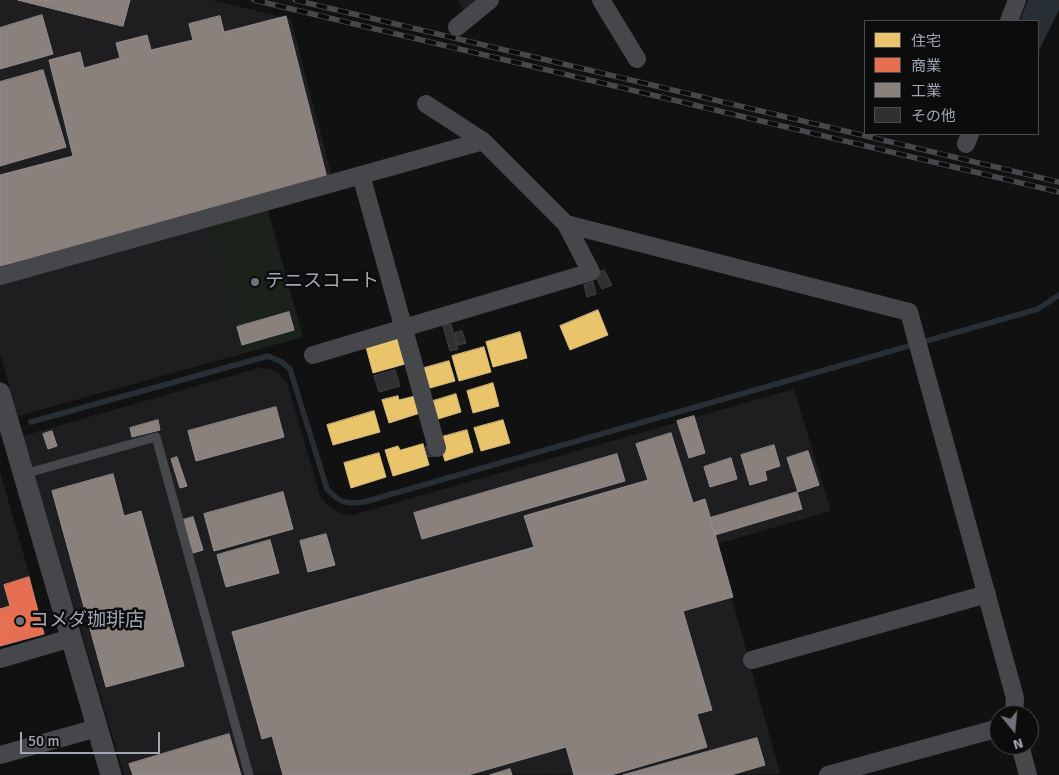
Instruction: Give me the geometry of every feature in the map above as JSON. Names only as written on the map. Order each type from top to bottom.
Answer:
[{"type":"street","points":[[457,27],[490,0]]},
{"type":"street","points":[[601,0],[637,59]]},
{"type":"street","points":[[1009,20],[1017,0]]},
{"type":"street","points":[[313,355],[591,272],[566,224],[483,141],[426,104]]},
{"type":"street","points":[[0,276],[483,141]]},
{"type":"street","points":[[362,175],[437,448]]},
{"type":"street","points":[[566,224],[908,312],[987,594],[1015,698],[1015,705]]},
{"type":"street","points":[[0,393],[111,775]]},
{"type":"street","points":[[752,660],[987,594]]},
{"type":"street","points":[[0,659],[71,638]]},
{"type":"street","points":[[0,755],[97,728]]},
{"type":"street","points":[[828,775],[989,731]]},
{"type":"street","points":[[1023,755],[1028,775]]},
{"type":"lane","points":[[24,474],[156,437],[249,775]]},
{"type":"shaded area","points":[[0,0],[211,0],[291,19],[333,181],[0,272]]},
{"type":"shaded area","points":[[457,0],[482,0],[465,14]]},
{"type":"shaded area","points":[[1028,0],[1059,0],[1059,10],[1039,50],[1039,20],[1020,20]]},
{"type":"shaded area","points":[[268,210],[303,337],[18,416],[0,353],[0,284]]},
{"type":"shaded area","name":"テニスコート","points":[[267,211],[302,337],[244,353],[208,227]]},
{"type":"shaded area","points":[[259,368],[270,369],[278,373],[287,382],[320,496],[327,505],[340,513],[353,515],[794,389],[831,511],[717,544],[780,774],[124,775],[23,436]]},
{"type":"shaded area","points":[[0,471],[46,634],[0,647]]},
{"type":"building: 住宅","points":[[598,310],[608,335],[570,350],[560,326]]},
{"type":"building: 住宅","points":[[520,332],[527,358],[493,367],[486,342]]},
{"type":"building: 住宅","points":[[397,338],[405,364],[373,373],[366,347]]},
{"type":"building: 住宅","points":[[484,347],[491,372],[459,381],[452,356]]},
{"type":"building: 住宅","points":[[449,361],[455,381],[430,388],[424,368]]},
{"type":"building: 住宅","points":[[493,383],[499,406],[473,413],[467,391]]},
{"type":"building: 住宅","points":[[456,394],[461,412],[438,419],[433,401]]},
{"type":"building: 住宅","points":[[398,396],[399,400],[415,396],[420,413],[389,423],[382,400]]},
{"type":"building: 住宅","points":[[374,411],[380,432],[333,445],[327,425]]},
{"type":"building: 住宅","points":[[503,420],[510,443],[481,451],[474,428]]},
{"type":"building: 住宅","points":[[467,430],[473,452],[445,461],[438,438]]},
{"type":"building: 住宅","points":[[423,444],[429,465],[393,476],[385,450],[398,446],[400,450]]},
{"type":"building: 住宅","points":[[379,453],[386,477],[351,488],[344,463]]},
{"type":"building: 商業","name":"コメダ珈琲店","points":[[29,577],[44,634],[0,646],[0,609],[10,606],[4,585]]},
{"type":"building: 工業","points":[[18,0],[130,0],[123,26]]},
{"type":"building: 工業","points":[[42,15],[53,54],[0,69],[0,28]]},
{"type":"building: 工業","points":[[220,16],[224,32],[286,16],[328,182],[0,266],[0,175],[73,156],[49,60],[80,52],[84,68],[120,58],[116,43],[147,35],[151,50],[193,40],[189,24]]},
{"type":"building: 工業","points":[[43,70],[66,147],[0,166],[0,82]]},
{"type":"building: 工業","points":[[289,312],[294,330],[242,345],[237,327]]},
{"type":"building: 工業","points":[[276,407],[284,437],[196,461],[188,431]]},
{"type":"building: 工業","points":[[694,416],[705,453],[689,458],[677,421]]},
{"type":"building: 工業","points":[[158,420],[160,430],[132,437],[130,428]]},
{"type":"building: 工業","points":[[52,431],[57,446],[48,449],[43,434]]},
{"type":"building: 工業","points":[[671,433],[693,503],[705,499],[733,597],[683,611],[712,710],[697,714],[707,747],[611,775],[574,775],[566,747],[468,775],[283,775],[272,736],[262,739],[232,632],[534,547],[524,516],[648,480],[636,444]]},
{"type":"building: 工業","points":[[774,445],[780,466],[765,471],[767,480],[750,485],[741,455]]},
{"type":"building: 工業","points":[[808,451],[819,485],[798,492],[787,458]]},
{"type":"building: 工業","points":[[617,454],[625,481],[422,539],[414,513]]},
{"type":"building: 工業","points":[[177,457],[187,486],[180,488],[171,459]]},
{"type":"building: 工業","points":[[731,458],[737,479],[710,487],[704,467]]},
{"type":"building: 工業","points":[[113,474],[124,516],[141,511],[184,666],[106,687],[52,491]]},
{"type":"building: 工業","points":[[283,492],[293,529],[214,551],[204,514]]},
{"type":"building: 工業","points":[[797,492],[802,509],[715,535],[710,518]]},
{"type":"building: 工業","points":[[193,517],[203,550],[193,553],[183,520]]},
{"type":"building: 工業","points":[[326,534],[335,565],[308,572],[300,541]]},
{"type":"building: 工業","points":[[270,540],[279,573],[226,587],[217,555]]},
{"type":"building: 工業","points":[[229,734],[241,775],[133,775],[129,764]]},
{"type":"building: 工業","points":[[757,738],[765,765],[731,775],[623,775]]},
{"type":"building: 工業","points":[[510,769],[512,775],[490,775]]},
{"type":"building: その他","points":[[604,270],[612,285],[602,289],[595,275]]},
{"type":"building: その他","points":[[593,282],[596,294],[587,297],[584,285]]},
{"type":"building: その他","points":[[451,324],[458,349],[450,351],[443,326]]},
{"type":"building: その他","points":[[462,331],[466,343],[458,345],[455,333]]},
{"type":"building: その他","points":[[395,370],[400,386],[379,392],[374,376]]},
{"type":"building: その他","points":[[431,446],[434,456],[428,457],[425,447]]},
{"type":"waterway","points":[[31,422],[268,356],[282,362],[290,369],[327,489],[343,502],[364,502],[1038,309],[1059,295]]},
{"type":"railway","points":[[254,0],[1059,192]]},
{"type":"railway","points":[[295,0],[1059,182]]},
{"type":"place","name":"テニスコート","points":[[255,282]]},
{"type":"place","name":"コメダ珈琲店","points":[[20,621]]}]
